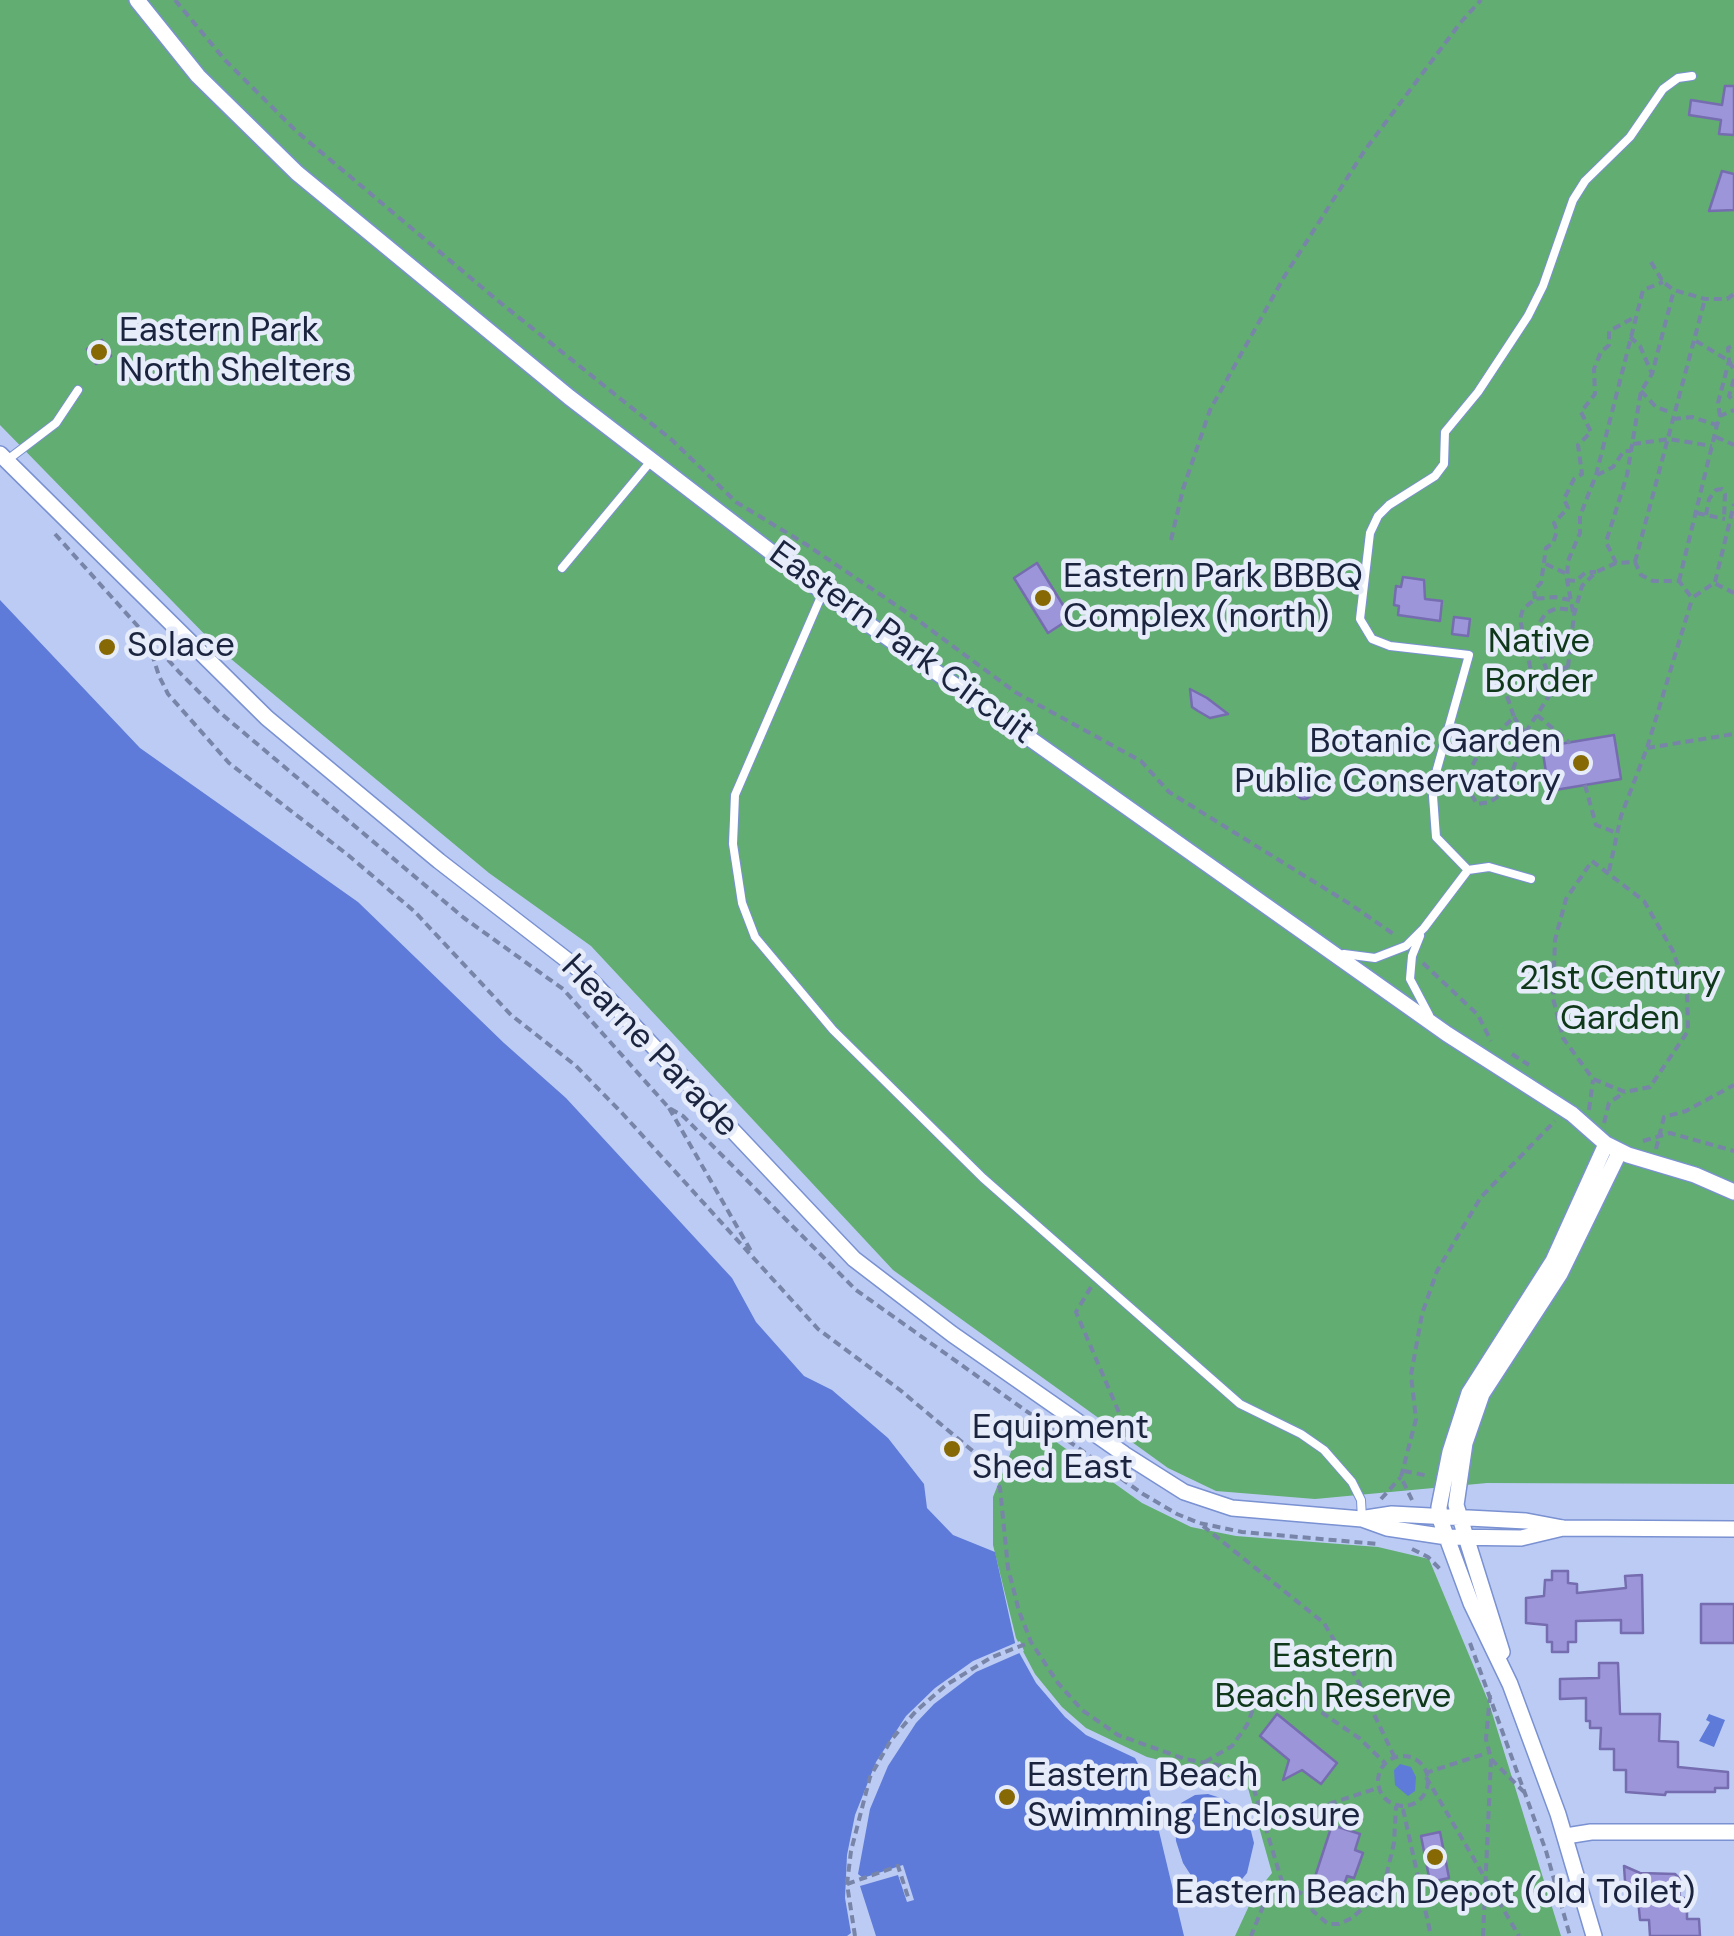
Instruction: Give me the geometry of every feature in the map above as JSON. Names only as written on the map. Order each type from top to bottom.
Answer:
[{"type":"street","name":"Eastern Park Circuit","points":[[138,0],[188,65],[298,173],[554,386],[823,592],[1331,948],[1447,1034],[1655,1164],[1696,1175],[1734,1192]]},
{"type":"street","name":"Hearne Parade","points":[[3,457],[257,709],[439,861],[585,974],[854,1259],[937,1323],[1124,1454],[1170,1484],[1222,1506],[1413,1524],[1440,1519],[1526,1522],[1563,1528]]},
{"type":"street","points":[[1510,1684],[1471,1603],[1439,1507],[1450,1452],[1469,1394],[1553,1262],[1618,1142]]},
{"type":"street","points":[[1594,1936],[1566,1836],[1510,1684],[1456,1498],[1468,1432],[1482,1394],[1560,1274],[1618,1142]]},
{"type":"street","name":"Hearne Parade","points":[[1413,1524],[1447,1538],[1521,1538],[1563,1528]]},
{"type":"street","points":[[1563,1528],[1734,1529]]},
{"type":"street","points":[[1566,1836],[1591,1832],[1734,1832]]},
{"type":"lane","points":[[1468,870],[1436,837],[1433,796],[1469,654],[1390,646],[1372,639],[1360,619],[1370,533],[1389,505],[1435,476],[1444,464],[1445,432],[1478,392],[1528,316],[1543,286],[1572,200],[1630,137],[1663,90],[1678,78],[1692,76]]},
{"type":"lane","points":[[3,457],[56,423],[78,390]]},
{"type":"lane","points":[[562,568],[651,461]]},
{"type":"lane","points":[[823,592],[735,795],[733,844],[742,903],[752,931],[771,960],[960,1158],[1240,1404],[1324,1450],[1352,1482],[1360,1500],[1362,1519]]},
{"type":"lane","points":[[1447,1034],[1426,1010],[1412,985],[1409,949],[1468,870],[1489,866],[1531,879]]},
{"type":"lane","points":[[1331,948],[1367,958],[1409,949]]},
{"type":"path","points":[[175,0],[225,60],[296,131],[672,440],[736,502],[900,608],[1015,692],[1141,761],[1169,792],[1350,904],[1409,949],[1476,1012],[1487,1038],[1534,1070]]},
{"type":"path","points":[[1171,540],[1183,489],[1210,410],[1284,277],[1364,150],[1481,0]]},
{"type":"path","points":[[1651,262],[1662,282],[1674,290],[1705,299],[1727,299],[1734,294]]},
{"type":"path","points":[[1573,612],[1568,561],[1580,533],[1580,516],[1596,475],[1643,290],[1662,282]]},
{"type":"path","points":[[1616,563],[1606,542],[1632,451],[1642,390],[1652,374],[1674,290]]},
{"type":"path","points":[[1679,581],[1653,580],[1641,574],[1635,562],[1705,299]]},
{"type":"path","points":[[1535,599],[1534,590],[1542,583],[1546,548],[1557,532],[1554,523],[1568,508],[1566,494],[1574,479],[1582,474],[1578,445],[1591,432],[1581,412],[1595,394],[1594,369],[1608,345],[1609,331],[1635,317]]},
{"type":"path","points":[[1630,337],[1640,346],[1652,374]]},
{"type":"path","points":[[1695,341],[1729,361]]},
{"type":"path","points":[[1734,345],[1728,348],[1733,373],[1730,396],[1734,401]]},
{"type":"path","points":[[1679,581],[1714,446],[1720,416],[1718,403],[1729,361]]},
{"type":"path","points":[[1642,390],[1656,407],[1672,416],[1717,425]]},
{"type":"path","points":[[1720,416],[1734,410]]},
{"type":"path","points":[[1716,436],[1734,445]]},
{"type":"path","points":[[1633,444],[1669,439],[1714,446]]},
{"type":"path","points":[[1596,475],[1613,467],[1624,451],[1632,451]]},
{"type":"path","points":[[1609,871],[1692,598],[1714,584],[1727,520],[1722,488],[1716,490],[1706,515]]},
{"type":"path","points":[[1709,504],[1723,503]]},
{"type":"path","points":[[1727,520],[1734,504]]},
{"type":"path","points":[[1696,513],[1727,520]]},
{"type":"path","points":[[54,532],[192,687],[464,918],[570,997],[669,1108],[753,1256]]},
{"type":"path","points":[[1514,718],[1482,748],[1472,766],[1468,788],[1477,804],[1500,795],[1510,779],[1525,732],[1568,667],[1573,612],[1582,586],[1596,572],[1616,563],[1635,562]]},
{"type":"path","points":[[1546,564],[1576,582],[1586,572],[1596,572]]},
{"type":"path","points":[[1679,581],[1692,598]]},
{"type":"path","points":[[1714,584],[1734,593]]},
{"type":"path","points":[[1568,667],[1548,672],[1537,691],[1520,619],[1523,609],[1535,599],[1555,596],[1570,600]]},
{"type":"path","points":[[1548,672],[1535,638],[1538,626],[1546,614],[1557,608],[1573,612]]},
{"type":"path","points":[[148,638],[168,694],[229,763],[414,912],[511,1014],[575,1065],[622,1112],[818,1329],[961,1439],[994,1472],[1000,1488],[1008,1568],[1019,1611],[1032,1642],[1058,1683],[1096,1721],[1136,1742],[1200,1763],[1240,1769],[1250,1776],[1283,1884],[1303,1894],[1313,1911],[1328,1924],[1352,1918],[1374,1898],[1386,1876],[1400,1807]]},
{"type":"path","points":[[1525,732],[1514,718],[1506,693],[1516,678],[1533,674]]},
{"type":"path","points":[[1537,714],[1570,742]]},
{"type":"path","points":[[1499,734],[1525,732]]},
{"type":"path","points":[[1647,748],[1734,734]]},
{"type":"path","points":[[1584,785],[1596,825],[1618,834]]},
{"type":"path","points":[[1604,1123],[1609,1103],[1625,1092],[1650,1086],[1688,1030],[1687,993],[1673,951],[1644,901],[1592,861],[1566,899],[1554,940],[1554,998],[1562,1038],[1594,1079],[1625,1092]]},
{"type":"path","points":[[1589,1110],[1594,1079]]},
{"type":"path","points":[[1655,1164],[1664,1117],[1686,1111],[1734,1084]]},
{"type":"path","points":[[1444,1577],[1428,1556],[1408,1548],[1416,1508],[1402,1476],[1416,1419],[1411,1382],[1432,1283],[1448,1248],[1481,1197],[1572,1098],[1604,1123],[1618,1142],[1670,1132],[1734,1151]]},
{"type":"path","points":[[1097,1279],[1076,1312],[1131,1440],[1124,1454]]},
{"type":"path","points":[[1388,1545],[1242,1532],[1199,1523],[1324,1624],[1358,1679],[1394,1756]]},
{"type":"path","points":[[856,1936],[847,1884],[859,1814],[870,1777],[891,1740],[916,1711],[946,1686],[992,1657],[1032,1642]]},
{"type":"path","points":[[1470,1642],[1526,1794],[1570,1936]]},
{"type":"path","points":[[1200,1763],[1215,1759],[1232,1746],[1247,1725],[1256,1700],[1265,1693],[1276,1692],[1290,1694],[1320,1712],[1359,1738],[1385,1763]]},
{"type":"path","points":[[1483,1936],[1490,1692]]},
{"type":"path","points":[[1431,1936],[1400,1807],[1381,1787],[1380,1773],[1394,1756],[1412,1757],[1425,1775],[1519,1936]]},
{"type":"path","points":[[1425,1775],[1490,1756]]},
{"type":"path","points":[[1490,1756],[1526,1794]]},
{"type":"path","points":[[1400,1807],[1412,1806],[1422,1798],[1425,1775]]},
{"type":"path","points":[[1265,1825],[1381,1787]]},
{"type":"path","points":[[847,1884],[898,1866],[908,1897]]},
{"type":"path","points":[[1253,1936],[1266,1900],[1283,1884]]},
{"type":"green space","points":[[0,0],[1734,0],[1734,1484],[1487,1483],[1315,1499],[1216,1491],[1168,1468],[893,1270],[591,946],[489,873],[219,649],[0,425]]},
{"type":"green space","name":"Eastern Beach Reserve","points":[[1024,1419],[1142,1503],[1191,1527],[1236,1536],[1378,1547],[1429,1559],[1489,1703],[1561,1936],[1235,1936],[1254,1895],[1272,1873],[1246,1781],[1147,1757],[1086,1728],[1062,1707],[1035,1674],[1016,1638],[993,1545],[993,1497]]},
{"type":"water","points":[[0,600],[140,748],[358,902],[566,1098],[732,1278],[756,1322],[804,1376],[832,1390],[888,1438],[924,1484],[927,1508],[953,1535],[995,1552],[1016,1647],[1036,1683],[1086,1735],[1135,1758],[1147,1781],[1184,1936],[0,1936]]},
{"type":"water","points":[[1709,1714],[1725,1720],[1714,1747],[1699,1741],[1710,1722],[1706,1720]]},
{"type":"water","points":[[1400,1764],[1411,1767],[1416,1777],[1415,1791],[1408,1796],[1395,1785],[1394,1770]]},
{"type":"water","points":[[1208,1794],[1239,1810],[1254,1843],[1247,1873],[1221,1895],[1208,1892],[1194,1880],[1176,1841],[1175,1824],[1181,1803],[1195,1795]]},
{"type":"pier","points":[[1020,1641],[1024,1651],[976,1672],[934,1704],[916,1723],[888,1766],[870,1809],[858,1874],[863,1878],[903,1865],[914,1900],[907,1902],[898,1875],[860,1886],[876,1936],[847,1936],[851,1933],[845,1898],[847,1855],[855,1815],[876,1762],[906,1716],[935,1688],[973,1661]]},
{"type":"building","points":[[1725,86],[1734,86],[1734,135],[1719,134],[1721,120],[1689,115],[1691,100],[1722,105]]},
{"type":"building","points":[[1722,171],[1734,174],[1734,210],[1709,211]]},
{"type":"building","name":"Eastern Park North Shelters","points":[[102,340],[111,356],[96,364],[87,349]]},
{"type":"building","name":"Eastern Park BBBQ Complex (north)","points":[[1037,563],[1071,618],[1048,633],[1014,578]]},
{"type":"building","points":[[1403,577],[1424,580],[1425,599],[1442,601],[1440,621],[1398,615],[1399,606],[1394,605],[1396,586],[1401,587]]},
{"type":"building","points":[[1454,617],[1470,619],[1468,636],[1452,634]]},
{"type":"building","points":[[1190,689],[1228,714],[1210,718],[1198,711],[1192,707]]},
{"type":"building","name":"Botanic Garden Public Conservatory","points":[[1614,735],[1621,779],[1549,791],[1542,747]]},
{"type":"building","points":[[1304,783],[1312,791],[1304,799],[1296,791]]},
{"type":"building","points":[[1552,1571],[1568,1571],[1568,1583],[1577,1584],[1577,1593],[1626,1588],[1625,1576],[1642,1575],[1643,1633],[1621,1633],[1621,1620],[1576,1621],[1576,1642],[1568,1642],[1568,1652],[1552,1652],[1552,1642],[1547,1642],[1547,1625],[1526,1623],[1526,1598],[1544,1596],[1545,1580],[1552,1580]]},
{"type":"building","points":[[1701,1604],[1734,1604],[1734,1643],[1701,1643]]},
{"type":"building","points":[[1599,1663],[1618,1663],[1620,1714],[1660,1714],[1659,1741],[1678,1742],[1678,1767],[1728,1772],[1728,1788],[1665,1795],[1626,1792],[1626,1770],[1614,1770],[1614,1749],[1600,1749],[1601,1728],[1590,1728],[1590,1721],[1586,1721],[1586,1698],[1560,1699],[1560,1679],[1599,1678]]},
{"type":"building","points":[[1277,1714],[1337,1763],[1321,1784],[1302,1770],[1283,1780],[1289,1760],[1260,1736]]},
{"type":"building","points":[[1331,1828],[1360,1834],[1355,1850],[1363,1853],[1354,1878],[1347,1876],[1338,1902],[1316,1894],[1318,1887],[1313,1883]]},
{"type":"building","name":"Eastern Beach Depot (old Toilet)","points":[[1440,1832],[1449,1878],[1430,1882],[1421,1836]]},
{"type":"building","points":[[1624,1866],[1640,1873],[1675,1874],[1679,1878],[1680,1898],[1687,1898],[1687,1919],[1699,1919],[1700,1936],[1650,1936],[1649,1920],[1640,1920],[1638,1899],[1632,1899]]},
{"type":"place","name":"Eastern Park North Shelters","points":[[99,352]]},
{"type":"place","name":"Eastern Park BBBQ Complex (north)","points":[[1043,598]]},
{"type":"place","name":"Solace","points":[[107,647]]},
{"type":"place","name":"Botanic Garden Public Conservatory","points":[[1581,763]]},
{"type":"place","name":"Equipment Shed East","points":[[952,1449]]},
{"type":"place","name":"Eastern Beach Swimming Enclosure","points":[[1007,1797]]},
{"type":"place","name":"Eastern Beach Depot (old Toilet)","points":[[1435,1857]]},
{"type":"park label","name":"Native Border","points":[[1539,663]]},
{"type":"park label","name":"21st Century Garden","points":[[1620,1000]]}]
